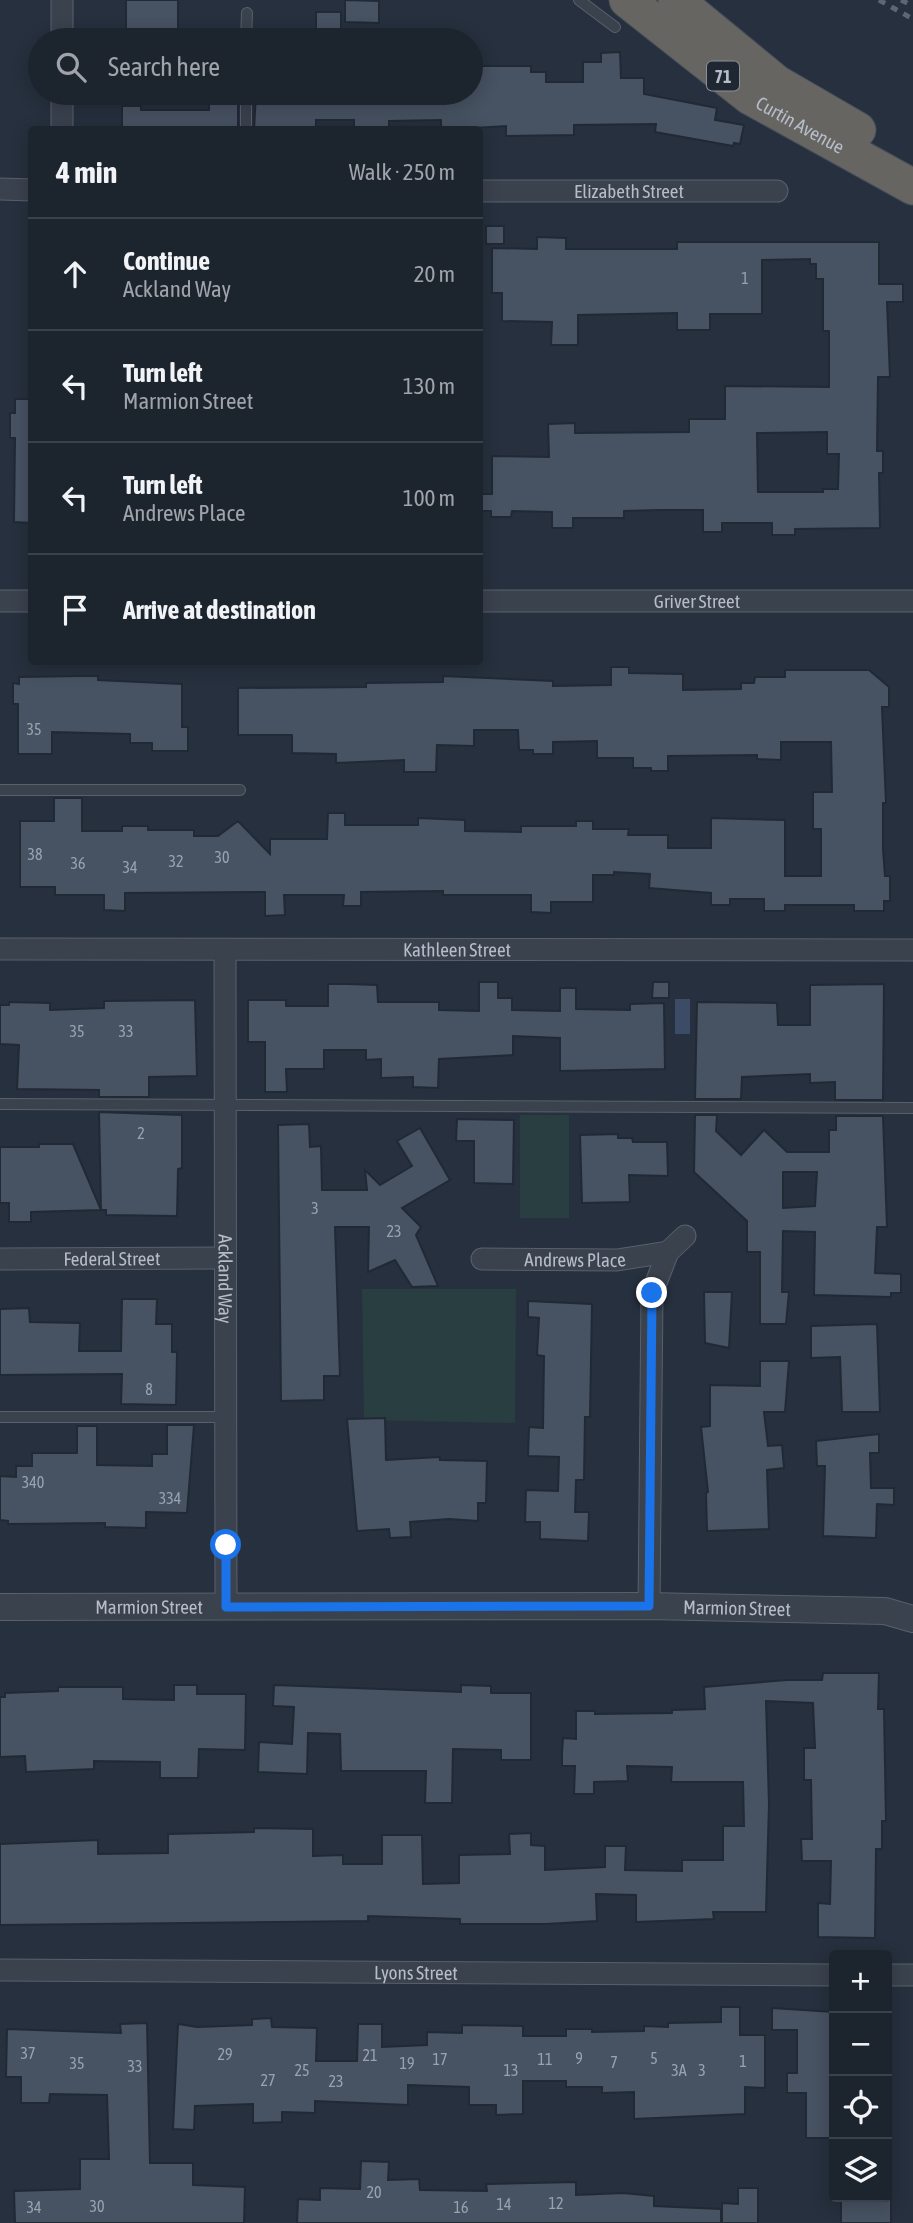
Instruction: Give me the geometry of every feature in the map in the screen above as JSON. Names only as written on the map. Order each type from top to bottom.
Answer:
[{"type":"highway","name":"Curtin Avenue","points":[[676,0],[776,83],[913,160]]},
{"type":"highway","name":"Curtin Avenue","points":[[621,13],[750,97],[913,187]]},
{"type":"street","points":[[62,0],[62,28]]},
{"type":"street","points":[[62,105],[62,126]]},
{"type":"street","points":[[0,189],[28,190]]},
{"type":"street","name":"Elizabeth Street","points":[[483,191],[777,191]]},
{"type":"street","points":[[0,601],[28,601]]},
{"type":"street","name":"Griver Street","points":[[483,601],[913,601]]},
{"type":"street","name":"Kathleen Street","points":[[0,949],[913,950]]},
{"type":"street","name":"Ackland Way","points":[[225,950],[226,1607]]},
{"type":"street","points":[[649,1606],[652,1293],[668,1252],[685,1236]]},
{"type":"street","name":"Andrews Place","points":[[482,1259],[617,1260],[668,1252]]},
{"type":"street","name":"Federal Street","points":[[0,1259],[224,1258]]},
{"type":"street","name":"Marmion Street","points":[[885,1611],[913,1600]]},
{"type":"street","name":"Marmion Street","points":[[0,1606],[649,1606],[885,1611],[913,1619]]},
{"type":"street","name":"Lyons Street","points":[[0,1970],[829,1975]]},
{"type":"street","points":[[892,1975],[913,1975]]},
{"type":"lane","points":[[579,0],[621,13]]},
{"type":"lane","points":[[246,28],[247,13]]},
{"type":"lane","points":[[246,105],[246,126]]},
{"type":"lane","points":[[0,790],[240,790]]},
{"type":"lane","points":[[0,1104],[913,1108]]},
{"type":"lane","points":[[0,1417],[225,1417]]},
{"type":"green space","points":[[520,1115],[569,1115],[569,1218],[520,1218]]},
{"type":"green space","points":[[362,1289],[516,1289],[515,1423],[364,1420]]},
{"type":"water","points":[[675,999],[690,999],[690,1034],[675,1034]]},
{"type":"building","points":[[126,0],[178,0],[178,28],[126,28]]},
{"type":"building","points":[[345,0],[379,1],[379,23],[345,22]]},
{"type":"building","points":[[316,12],[341,12],[341,28],[316,28]]},
{"type":"building","points":[[620,52],[621,78],[644,78],[644,94],[717,108],[715,120],[744,125],[740,144],[734,143],[733,146],[655,132],[656,124],[574,125],[574,135],[506,136],[506,126],[441,126],[441,120],[389,121],[389,126],[354,126],[354,120],[316,120],[316,126],[254,126],[255,105],[483,105],[483,66],[531,66],[531,72],[546,72],[546,82],[583,82],[583,62],[601,62],[601,53]]},
{"type":"building","points":[[209,105],[238,105],[238,126],[122,126],[122,106],[141,106],[141,110],[209,110]]},
{"type":"building","points":[[486,226],[504,226],[504,244],[486,244]]},
{"type":"building","points":[[537,237],[566,238],[566,249],[677,249],[677,242],[879,242],[879,284],[903,284],[903,302],[887,302],[890,377],[878,377],[877,451],[883,451],[883,473],[879,473],[880,528],[795,529],[795,535],[772,535],[772,523],[722,523],[722,532],[703,532],[703,510],[624,511],[624,518],[573,518],[573,528],[552,528],[552,512],[512,511],[511,517],[491,517],[491,511],[483,511],[483,494],[492,494],[492,456],[549,457],[548,424],[575,423],[575,433],[689,432],[689,419],[725,419],[725,386],[829,387],[829,331],[823,331],[823,279],[816,279],[816,264],[810,264],[810,259],[762,260],[762,314],[710,314],[710,330],[677,330],[677,313],[578,315],[578,345],[551,345],[552,322],[502,321],[502,293],[492,293],[492,248],[537,249]],"holes":[[[827,432],[827,454],[839,454],[838,489],[823,489],[823,492],[758,492],[757,433]]]},
{"type":"building","points":[[15,399],[28,399],[28,523],[14,522],[15,438],[10,438],[10,413],[15,413]]},
{"type":"building","points":[[611,667],[629,667],[629,673],[683,674],[683,690],[741,689],[741,683],[754,683],[755,677],[785,677],[785,670],[869,670],[889,687],[889,707],[882,707],[886,803],[883,803],[883,849],[885,876],[890,876],[890,901],[884,901],[884,911],[854,911],[854,905],[785,905],[785,911],[764,911],[764,899],[730,899],[730,905],[711,905],[711,893],[649,888],[650,874],[614,872],[614,875],[593,875],[593,902],[551,902],[551,913],[531,912],[531,895],[443,895],[443,891],[361,892],[361,906],[343,906],[344,895],[284,895],[285,915],[265,916],[265,892],[125,893],[125,911],[104,910],[104,895],[55,895],[55,887],[20,887],[20,821],[54,821],[54,798],[82,798],[82,831],[122,831],[122,826],[148,826],[148,830],[194,830],[194,836],[218,836],[238,821],[270,854],[270,839],[327,839],[328,813],[345,813],[345,825],[418,825],[418,818],[465,820],[465,831],[521,832],[521,826],[576,826],[576,821],[593,821],[593,829],[629,829],[628,835],[668,835],[668,848],[711,848],[711,818],[785,820],[785,876],[821,876],[821,829],[813,829],[813,792],[832,792],[831,742],[781,742],[781,760],[757,759],[757,755],[668,756],[668,771],[651,771],[651,768],[633,768],[633,758],[597,758],[597,741],[553,742],[553,754],[533,754],[533,750],[519,750],[518,730],[474,730],[474,746],[437,745],[436,772],[404,772],[404,760],[336,763],[336,754],[292,753],[292,735],[238,735],[238,688],[366,687],[366,683],[443,682],[443,676],[553,681],[553,686],[611,685]]},
{"type":"building","points":[[98,676],[98,680],[182,684],[182,727],[188,727],[188,751],[152,751],[152,743],[130,743],[130,734],[52,732],[52,754],[18,754],[18,704],[13,704],[13,683],[19,684],[19,677]]},
{"type":"building","points":[[479,982],[498,982],[498,998],[512,998],[512,1010],[560,1011],[560,988],[576,988],[576,1009],[630,1010],[630,1004],[664,1003],[665,1069],[560,1071],[560,1038],[513,1036],[513,1055],[439,1059],[438,1088],[413,1087],[413,1077],[381,1078],[381,1059],[366,1060],[366,1050],[324,1050],[324,1069],[286,1069],[287,1092],[265,1092],[265,1042],[248,1042],[248,1000],[286,1000],[286,1006],[328,1006],[328,984],[377,985],[378,1002],[439,1002],[439,1010],[479,1011]]},
{"type":"building","points":[[653,982],[669,982],[669,998],[652,998]]},
{"type":"building","points":[[884,984],[883,1100],[835,1100],[835,1082],[810,1083],[810,1074],[742,1077],[741,1099],[695,1099],[697,1002],[777,1003],[778,1025],[810,1025],[810,985]]},
{"type":"building","points":[[195,1000],[197,1076],[149,1077],[149,1097],[99,1097],[99,1090],[17,1089],[19,1045],[0,1044],[0,1005],[9,1005],[9,1002],[50,1003],[50,1010],[104,1008],[104,1001]]},
{"type":"building","points":[[99,1112],[182,1115],[182,1168],[178,1169],[177,1216],[106,1215],[106,1210],[101,1210]]},
{"type":"building","points":[[695,1115],[717,1115],[716,1131],[741,1155],[764,1130],[787,1152],[829,1152],[829,1130],[836,1130],[836,1116],[883,1116],[887,1227],[877,1227],[875,1273],[901,1274],[901,1293],[891,1293],[891,1297],[814,1295],[815,1232],[783,1231],[782,1292],[789,1292],[786,1324],[760,1324],[760,1252],[747,1252],[747,1221],[694,1172]],"holes":[[[783,1172],[817,1172],[815,1206],[783,1208]]]},
{"type":"building","points":[[457,1119],[514,1120],[513,1184],[474,1183],[474,1141],[456,1141]]},
{"type":"building","points":[[309,1124],[310,1147],[321,1146],[322,1190],[367,1190],[365,1170],[380,1185],[412,1166],[397,1141],[420,1128],[450,1180],[402,1208],[421,1227],[416,1235],[438,1286],[412,1287],[395,1260],[368,1272],[369,1227],[335,1227],[340,1376],[324,1376],[324,1400],[281,1401],[278,1125]]},
{"type":"building","points":[[618,1134],[618,1138],[632,1138],[633,1142],[667,1142],[668,1176],[629,1175],[630,1202],[582,1203],[580,1135]]},
{"type":"building","points":[[39,1144],[73,1144],[101,1210],[31,1212],[31,1222],[9,1222],[9,1203],[0,1203],[0,1147],[39,1147]]},
{"type":"building","points":[[704,1292],[732,1292],[729,1348],[705,1343]]},
{"type":"building","points":[[122,1299],[157,1299],[156,1324],[172,1324],[172,1352],[177,1352],[176,1405],[121,1404],[122,1374],[0,1375],[0,1309],[29,1308],[30,1322],[80,1323],[79,1351],[121,1351]]},
{"type":"building","points":[[528,1301],[592,1304],[590,1417],[585,1417],[584,1480],[576,1480],[575,1512],[589,1512],[588,1541],[540,1539],[540,1522],[525,1522],[526,1490],[558,1491],[559,1457],[528,1456],[529,1427],[543,1428],[544,1356],[537,1355],[539,1318],[528,1317]]},
{"type":"building","points":[[877,1324],[880,1412],[842,1412],[840,1357],[811,1358],[811,1326]]},
{"type":"building","points":[[760,1361],[789,1361],[785,1412],[764,1412],[768,1446],[782,1445],[784,1468],[767,1470],[769,1529],[707,1531],[708,1492],[701,1427],[710,1426],[710,1385],[760,1386]]},
{"type":"building","points":[[385,1418],[386,1460],[440,1457],[440,1460],[487,1461],[486,1503],[478,1503],[478,1521],[449,1519],[410,1522],[411,1537],[390,1538],[389,1529],[357,1531],[347,1419]]},
{"type":"building","points":[[167,1425],[194,1425],[187,1513],[146,1512],[146,1528],[105,1527],[105,1523],[8,1524],[8,1521],[0,1520],[0,1476],[16,1477],[16,1466],[32,1466],[32,1453],[77,1453],[77,1426],[97,1426],[97,1465],[152,1466],[152,1454],[167,1454]]},
{"type":"building","points":[[879,1434],[879,1453],[870,1453],[871,1488],[894,1488],[894,1505],[877,1504],[876,1538],[823,1536],[825,1466],[817,1466],[816,1441]]},
{"type":"building","points":[[823,1673],[879,1673],[878,1709],[884,1709],[886,1821],[882,1821],[882,1849],[876,1849],[875,1938],[818,1937],[818,1903],[830,1904],[831,1861],[802,1861],[801,1839],[812,1839],[811,1780],[804,1780],[804,1748],[815,1748],[813,1703],[766,1701],[769,1804],[766,1912],[713,1912],[714,1919],[636,1922],[636,1895],[596,1894],[597,1921],[546,1924],[460,1924],[460,1919],[368,1916],[368,1921],[0,1925],[0,1844],[98,1840],[98,1854],[168,1853],[168,1834],[254,1832],[254,1828],[313,1829],[313,1856],[343,1855],[343,1864],[382,1864],[382,1835],[422,1835],[423,1884],[459,1883],[459,1855],[510,1854],[509,1834],[531,1833],[531,1845],[545,1846],[545,1870],[605,1867],[605,1846],[626,1846],[625,1870],[682,1871],[682,1860],[723,1860],[723,1826],[744,1826],[743,1782],[671,1782],[672,1767],[627,1766],[628,1781],[594,1782],[594,1794],[574,1794],[575,1766],[562,1766],[562,1752],[563,1738],[576,1739],[576,1711],[595,1711],[595,1714],[672,1713],[672,1710],[705,1709],[704,1687],[822,1680]]},
{"type":"building","points":[[174,1685],[197,1685],[197,1694],[246,1694],[245,1750],[199,1749],[198,1778],[160,1778],[160,1762],[94,1761],[94,1769],[26,1772],[25,1756],[0,1757],[0,1697],[5,1697],[5,1693],[58,1691],[58,1687],[123,1687],[123,1699],[174,1700]]},
{"type":"building","points":[[274,1685],[461,1692],[461,1685],[491,1686],[491,1693],[531,1693],[531,1760],[501,1760],[501,1750],[453,1749],[452,1803],[425,1803],[426,1771],[341,1771],[340,1734],[308,1733],[307,1774],[258,1772],[259,1742],[292,1744],[294,1707],[273,1706]]},
{"type":"building","points":[[721,2007],[740,2007],[740,2035],[765,2035],[765,2088],[745,2087],[745,2114],[634,2119],[634,2092],[602,2093],[602,2087],[566,2087],[566,2081],[523,2081],[523,2114],[496,2115],[496,2105],[469,2105],[469,2087],[408,2085],[408,2105],[315,2101],[315,2113],[282,2112],[282,2122],[253,2123],[253,2104],[195,2106],[194,2130],[173,2129],[178,2024],[197,2027],[252,2025],[252,2019],[271,2018],[272,2027],[317,2028],[316,2061],[357,2061],[358,2024],[382,2024],[382,2047],[427,2045],[427,2032],[462,2033],[462,2025],[523,2026],[523,2036],[566,2036],[566,2029],[592,2029],[592,2032],[644,2031],[644,2026],[668,2027],[668,2023],[721,2022]]},
{"type":"building","points":[[772,2008],[829,2012],[829,2138],[806,2138],[806,2093],[787,2093],[787,2073],[797,2073],[797,2030],[772,2030]]},
{"type":"building","points":[[147,2023],[150,2163],[193,2163],[193,2185],[245,2187],[244,2223],[15,2223],[14,2191],[80,2189],[80,2159],[109,2159],[107,2095],[50,2094],[49,2103],[21,2103],[21,2077],[6,2077],[7,2029],[121,2033],[120,2024]]},
{"type":"building","points":[[361,2161],[389,2162],[388,2180],[419,2179],[420,2190],[487,2191],[486,2184],[576,2182],[576,2195],[623,2193],[654,2196],[654,2206],[721,2209],[721,2223],[297,2223],[298,2199],[320,2200],[320,2188],[360,2189]]},
{"type":"building","points":[[738,2188],[758,2188],[758,2223],[722,2223],[722,2203],[738,2204]]},
{"type":"building","points":[[841,2202],[891,2202],[891,2223],[841,2223]]},
{"type":"railway","points":[[879,0],[913,19]]},
{"type":"railway","points":[[901,0],[913,6]]},
{"type":"route","points":[[226,1545],[226,1607],[649,1606],[652,1293]]}]
